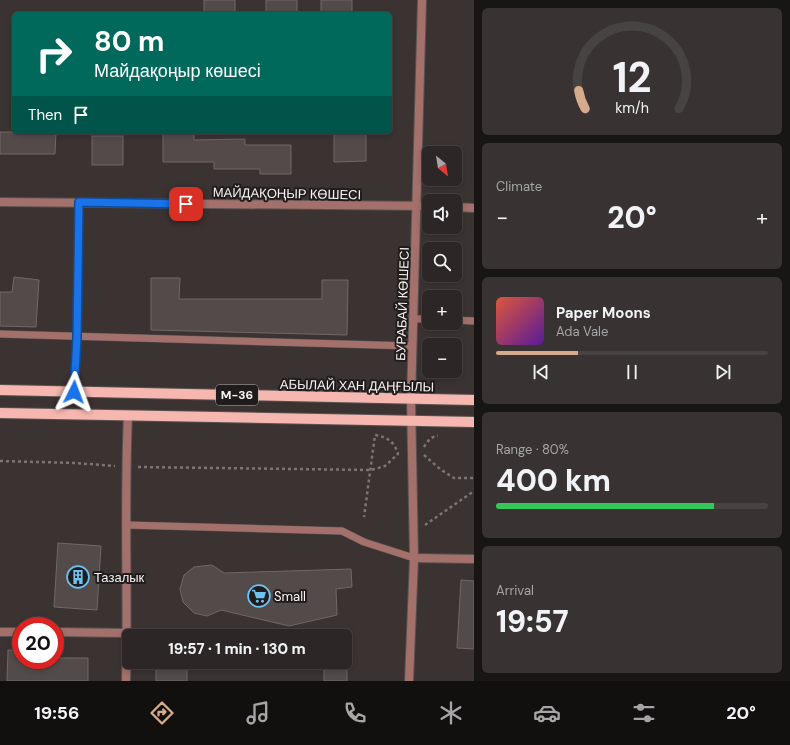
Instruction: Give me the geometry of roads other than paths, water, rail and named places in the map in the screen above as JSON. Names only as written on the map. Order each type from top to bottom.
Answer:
[{"type":"main road","name":"АБЫЛАЙ ХАН ДАҢҒЫЛЫ","points":[[0,390],[474,400]]},
{"type":"main road","name":"M-36","points":[[0,413],[474,422]]},
{"type":"street","name":"БУРАБАЙ КӨШЕСІ","points":[[409,681],[414,558],[411,399],[412,346],[422,0]]},
{"type":"street","name":"МАЙДАҚОҢЫР КӨШЕСІ","points":[[0,202],[422,206]]},
{"type":"street","points":[[462,207],[474,208]]},
{"type":"street","points":[[127,629],[125,467],[128,415]]},
{"type":"street","points":[[414,558],[474,559]]},
{"type":"street","points":[[0,632],[12,632]]},
{"type":"street","points":[[64,632],[122,633]]},
{"type":"street","points":[[126,669],[126,681]]},
{"type":"lane","points":[[74,392],[77,337],[79,202]]},
{"type":"lane","points":[[413,319],[422,320]]},
{"type":"lane","points":[[462,320],[474,321]]},
{"type":"lane","points":[[0,334],[412,346]]},
{"type":"lane","points":[[126,525],[342,531],[364,542],[414,558]]},
{"type":"place","name":"Тазалык","points":[[78,577]]},
{"type":"place","name":"Small","points":[[259,596]]}]
